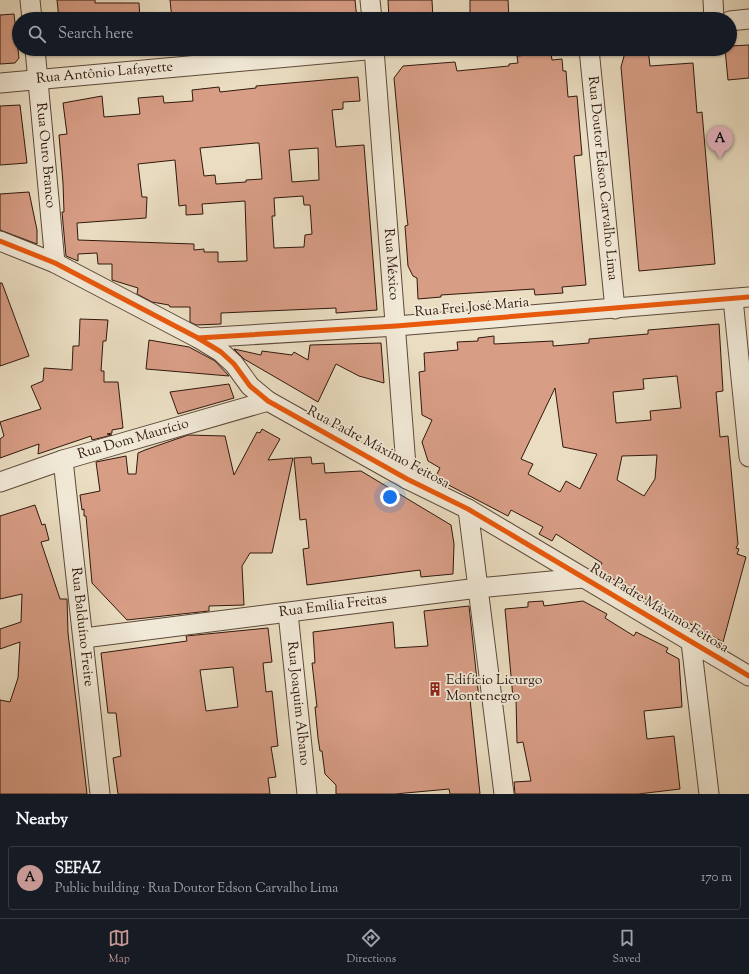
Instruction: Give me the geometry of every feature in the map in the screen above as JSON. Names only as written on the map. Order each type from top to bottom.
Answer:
[{"type":"street","points":[[30,0],[31,12]]},
{"type":"street","points":[[370,0],[371,12]]},
{"type":"street","points":[[712,0],[713,12]]},
{"type":"street","points":[[737,20],[749,19]]},
{"type":"street","name":"Rua Ouro Branco","points":[[35,56],[55,263]]},
{"type":"street","name":"Rua Antônio Lafayette","points":[[0,83],[296,56]]},
{"type":"street","name":"Rua México","points":[[376,56],[407,479]]},
{"type":"street","name":"Rua Doutor Edson Carvalho Lima","points":[[590,56],[615,308]]},
{"type":"street","name":"Rua Padre Máximo Feitosa","points":[[0,240],[55,263],[198,338],[221,352],[234,364],[250,386],[268,401],[407,479],[468,509],[749,676]]},
{"type":"street","points":[[741,298],[749,457]]},
{"type":"street","name":"Rua Frei José Maria","points":[[198,338],[396,326],[741,298]]},
{"type":"street","name":"Rua Dom Maurício","points":[[0,482],[63,460],[268,401]]},
{"type":"street","name":"Rua Balduíno Freire","points":[[63,460],[84,638],[100,794]]},
{"type":"street","points":[[468,509],[504,794]]},
{"type":"street","name":"Rua Emília Freitas","points":[[84,638],[478,588],[583,578]]},
{"type":"street","name":"Rua Joaquim Albano","points":[[288,613],[307,794]]},
{"type":"street","points":[[691,642],[709,794]]},
{"type":"building","points":[[57,0],[95,0],[95,3],[139,3],[140,12],[58,12]]},
{"type":"building","points":[[170,0],[355,0],[356,12],[171,12]]},
{"type":"building","points":[[388,0],[432,0],[433,12],[389,12]]},
{"type":"building","points":[[470,0],[508,0],[509,12],[470,12]]},
{"type":"building","points":[[12,14],[12,56],[19,56],[19,58],[15,63],[0,64],[0,15]]},
{"type":"building","points":[[749,45],[749,78],[728,80],[726,56],[737,56],[737,46]]},
{"type":"building","points":[[517,56],[551,56],[552,60],[562,59],[563,71],[566,71],[568,97],[577,96],[582,155],[574,156],[586,285],[562,287],[563,293],[535,295],[534,289],[441,295],[441,297],[418,299],[417,278],[413,276],[408,266],[405,226],[408,225],[394,78],[403,66],[455,62],[457,71],[509,66],[509,64],[518,63]]},
{"type":"building","points":[[624,56],[649,56],[650,66],[693,63],[697,113],[702,112],[715,264],[639,271],[621,67]]},
{"type":"building","points":[[358,77],[360,101],[343,102],[343,109],[332,110],[336,147],[364,145],[377,310],[336,313],[336,308],[221,313],[221,324],[196,325],[190,322],[190,307],[170,307],[169,305],[152,302],[137,294],[138,288],[112,280],[112,264],[98,264],[97,253],[78,254],[78,261],[66,256],[62,212],[64,212],[63,183],[59,135],[67,134],[63,103],[102,96],[104,117],[140,114],[138,98],[163,96],[164,103],[193,101],[192,90],[219,87],[220,92],[256,88],[256,86]],"holes":[[[259,143],[262,179],[246,180],[246,182],[216,184],[215,175],[204,176],[200,148]],[[318,148],[319,180],[292,182],[289,150]],[[175,160],[179,206],[186,205],[186,215],[203,214],[202,204],[245,201],[247,261],[218,262],[218,252],[204,252],[204,249],[194,250],[194,244],[78,240],[77,223],[146,218],[147,197],[142,197],[138,164]],[[303,196],[304,205],[310,205],[312,234],[305,235],[304,247],[274,248],[272,216],[275,216],[274,198]]]},
{"type":"building","points":[[20,105],[27,163],[0,165],[0,106]]},
{"type":"building","points":[[29,192],[37,230],[37,244],[0,230],[0,194]]},
{"type":"building","points":[[0,283],[2,283],[29,356],[0,366]]},
{"type":"building","points":[[80,319],[108,320],[106,341],[103,341],[101,371],[104,371],[104,382],[118,382],[123,428],[112,430],[112,433],[107,434],[112,435],[92,440],[91,436],[38,454],[39,444],[0,458],[0,439],[4,436],[0,422],[41,409],[31,386],[43,381],[44,368],[72,370],[73,346],[79,346]]},
{"type":"building","points":[[719,324],[723,391],[716,392],[720,437],[728,436],[738,544],[736,548],[739,549],[737,554],[746,557],[723,642],[631,591],[598,569],[602,563],[556,534],[552,541],[539,534],[543,527],[511,510],[508,516],[435,478],[440,468],[428,461],[422,442],[432,420],[422,415],[419,372],[425,371],[424,353],[458,350],[457,342],[478,341],[478,338],[494,336],[494,344],[553,341],[553,346],[589,343],[589,339],[648,334],[648,330]],"holes":[[[677,376],[681,408],[650,411],[651,420],[616,423],[613,392],[644,389],[643,379]],[[555,388],[563,447],[597,454],[580,489],[566,481],[560,492],[528,474],[533,464],[521,459]],[[657,455],[655,479],[644,496],[617,480],[622,456]]]},
{"type":"building","points":[[149,340],[189,347],[215,361],[229,376],[146,369]]},
{"type":"building","points":[[381,343],[384,383],[359,376],[336,364],[318,402],[244,359],[234,349],[261,355],[262,351],[292,355],[294,352],[308,360],[310,345]]},
{"type":"building","points":[[229,384],[234,398],[178,414],[170,392]]},
{"type":"building","points":[[262,429],[280,439],[268,460],[293,458],[272,553],[250,553],[242,566],[244,605],[209,606],[209,611],[127,620],[92,583],[86,516],[84,516],[84,509],[82,510],[80,495],[100,491],[96,462],[126,456],[128,474],[136,474],[138,453],[145,450],[188,435],[225,436],[234,475],[257,432],[260,433]]},
{"type":"building","points":[[311,457],[312,464],[324,463],[325,473],[361,471],[451,525],[454,544],[453,574],[421,577],[420,570],[307,585],[303,549],[309,548],[306,519],[300,520],[294,458]]},
{"type":"building","points":[[35,505],[42,525],[45,524],[49,540],[41,542],[60,599],[67,599],[68,633],[87,794],[0,794],[0,700],[10,702],[18,678],[20,642],[0,649],[0,629],[21,622],[22,594],[0,599],[0,516]]},
{"type":"building","points":[[543,601],[544,606],[583,601],[607,614],[605,618],[634,636],[636,632],[668,648],[666,652],[679,659],[682,707],[644,711],[647,739],[674,736],[680,789],[638,794],[515,794],[514,782],[531,781],[523,742],[517,743],[516,697],[513,698],[505,609],[528,607],[528,602]]},
{"type":"building","points":[[469,606],[479,699],[470,699],[480,794],[450,794],[449,789],[395,794],[336,794],[336,785],[325,774],[322,751],[320,751],[318,738],[315,707],[317,707],[312,663],[315,663],[313,632],[393,622],[395,648],[428,646],[424,611]]},
{"type":"building","points":[[268,628],[272,662],[263,663],[266,692],[272,691],[278,746],[271,747],[276,777],[268,778],[270,794],[118,794],[113,758],[121,756],[116,713],[108,713],[101,653],[187,641],[186,636]],"holes":[[[233,667],[238,707],[206,711],[200,670]]]},
{"type":"cycle path","points":[[0,241],[55,263],[198,338],[221,352],[234,364],[250,386],[268,401],[407,479],[468,509],[749,676]]},
{"type":"cycle path","points":[[198,338],[396,326],[749,297]]},
{"type":"place","name":"SEFAZ","points":[[720,159]]},
{"type":"place","name":"Edifício Licurgo Montenegro","points":[[435,689]]}]
